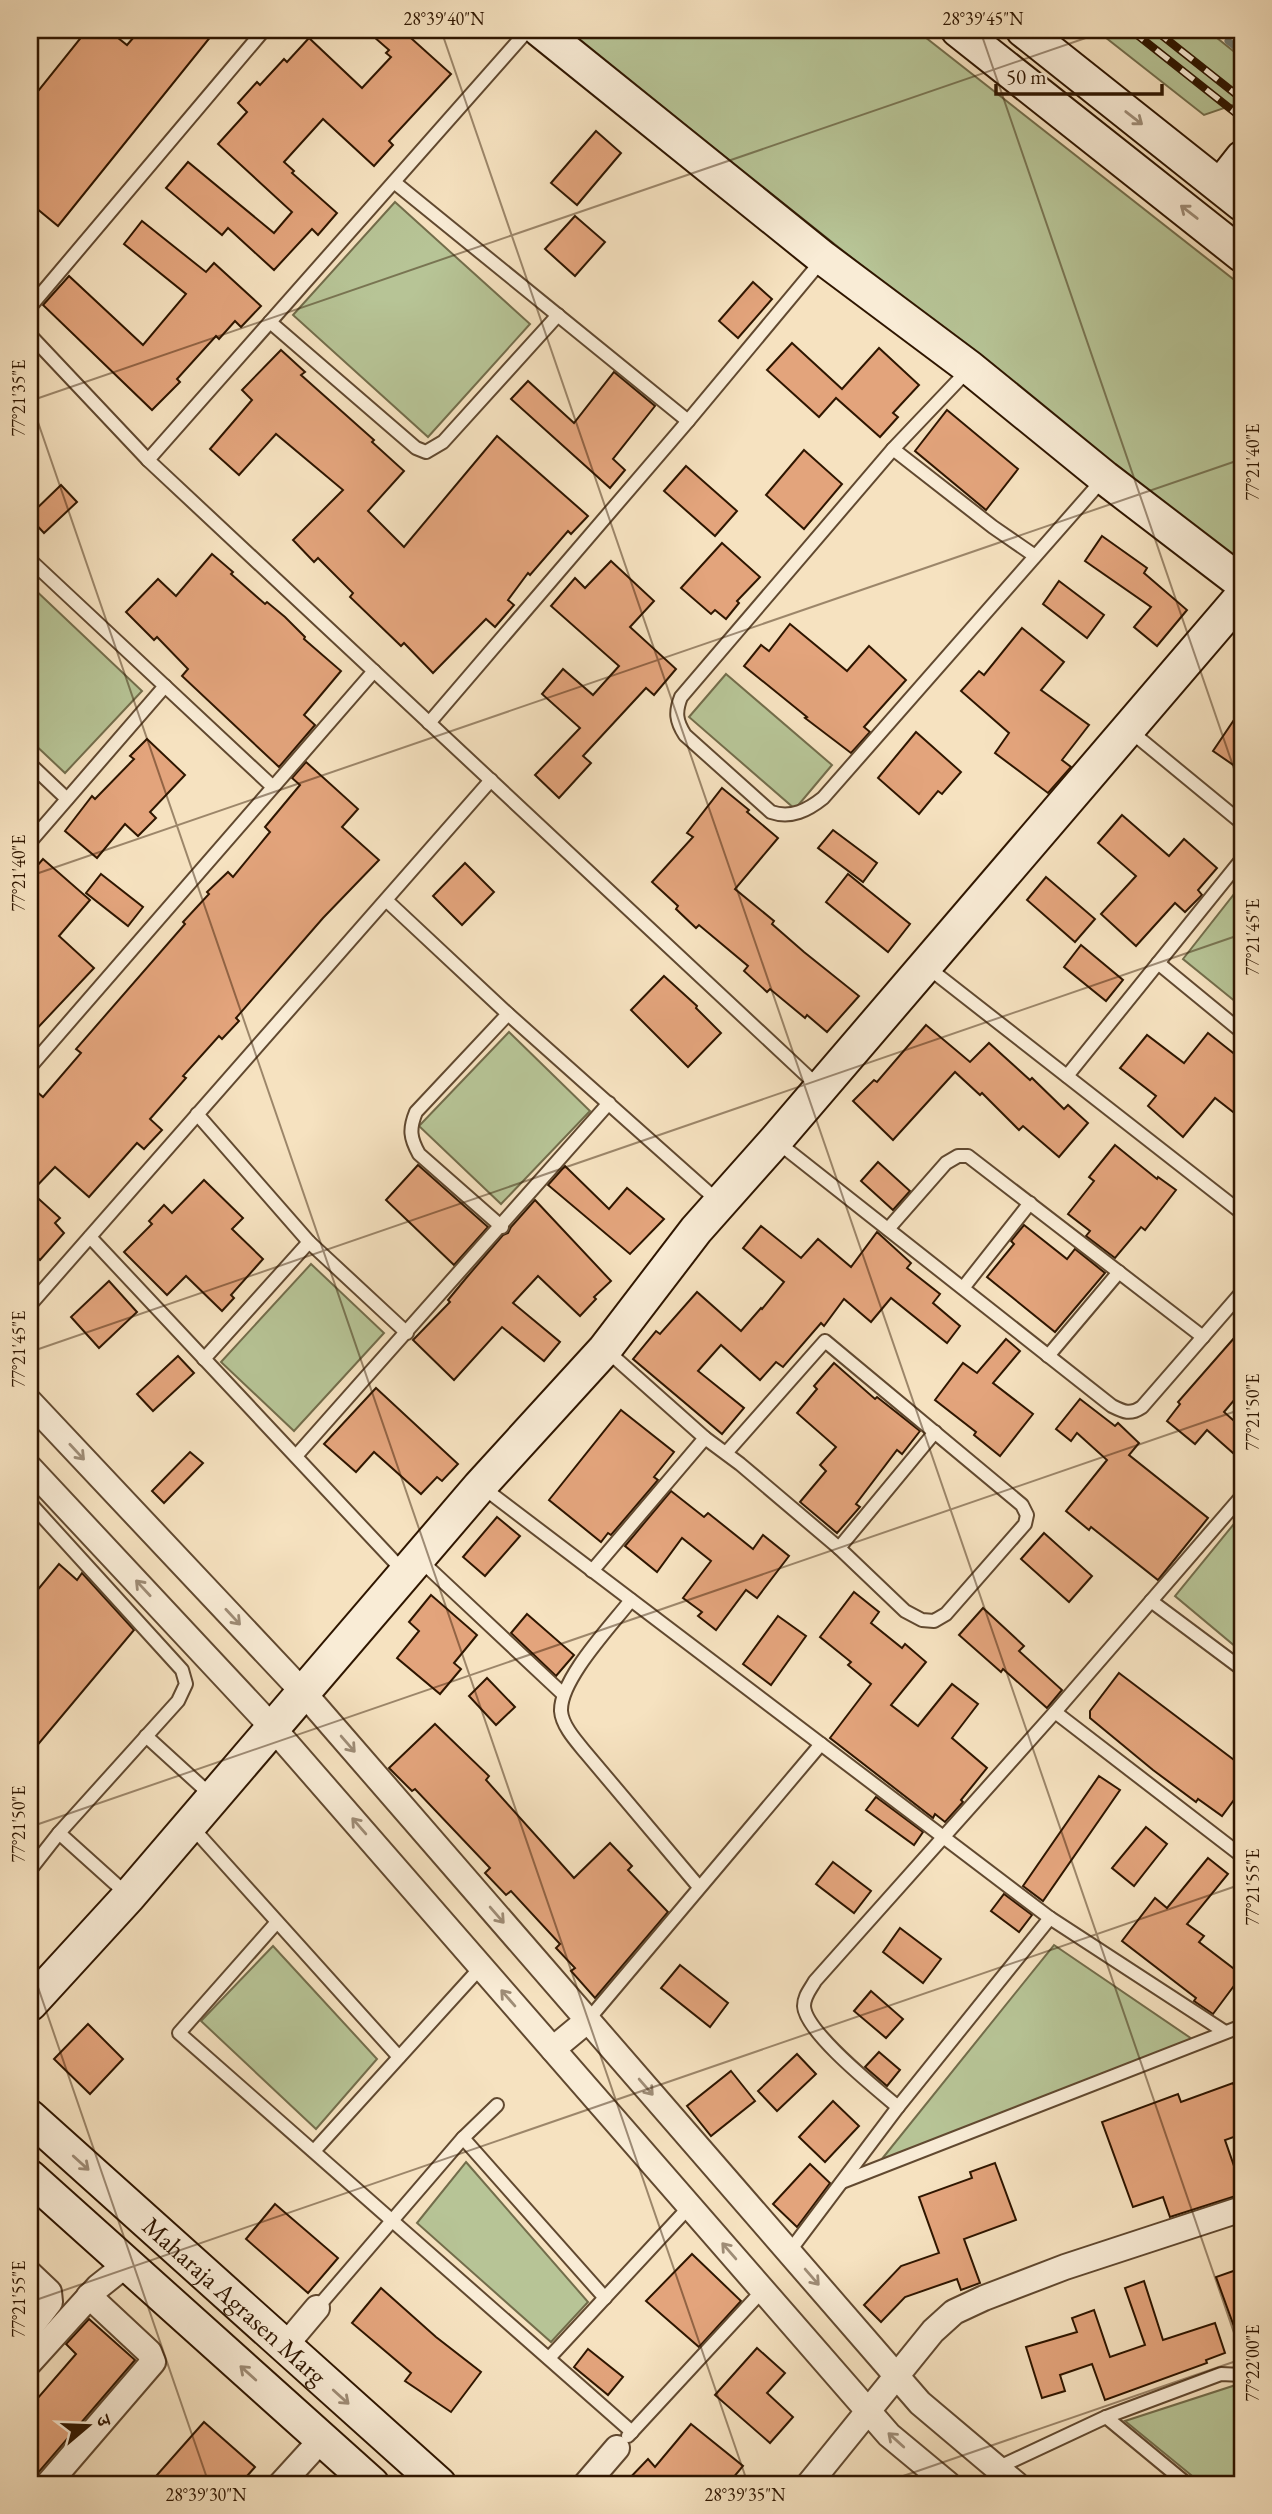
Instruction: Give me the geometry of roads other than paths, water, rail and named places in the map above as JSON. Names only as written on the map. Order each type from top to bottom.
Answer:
[{"type":"street","points":[[540,30],[823,258],[970,368],[1105,478],[1242,583]]},
{"type":"street","points":[[958,30],[1242,255]]},
{"type":"street","points":[[1023,30],[1231,195],[1242,159]]},
{"type":"street","points":[[30,2004],[129,1896],[480,1486],[605,1349],[719,1202],[776,1140],[1242,596]]},
{"type":"street","points":[[30,1402],[303,1692],[920,2403],[1016,2484]]},
{"type":"street","points":[[30,1468],[273,1728],[889,2435],[948,2484]]},
{"type":"street","points":[[553,2049],[588,2020]]},
{"type":"street","name":"Maharaja Agrasen Marg","points":[[30,2117],[439,2484]]},
{"type":"street","name":"Maharaja Agrasen Marg","points":[[30,2177],[372,2484]]},
{"type":"street","points":[[809,2484],[933,2331],[954,2312],[1065,2267],[1242,2209]]},
{"type":"street","points":[[30,2362],[89,2296],[127,2264]]},
{"type":"street","points":[[30,2274],[48,2292],[50,2302],[30,2328]]},
{"type":"street","points":[[48,2484],[153,2362],[149,2352],[89,2296]]},
{"type":"street","points":[[285,2346],[317,2308]]},
{"type":"street","points":[[281,2484],[322,2439]]},
{"type":"street","points":[[586,2484],[624,2440]]},
{"type":"lane","points":[[30,307],[264,30]]},
{"type":"lane","points":[[148,460],[528,30]]},
{"type":"lane","points":[[394,182],[688,421]]},
{"type":"lane","points":[[429,723],[688,421],[823,258]]},
{"type":"lane","points":[[270,322],[416,448],[426,453],[443,442],[558,315]]},
{"type":"lane","points":[[30,335],[148,460],[820,1088]]},
{"type":"lane","points":[[970,368],[893,449],[681,697],[676,710],[677,724],[685,735],[771,812],[782,815],[798,813],[823,797],[1105,478]]},
{"type":"lane","points":[[893,449],[993,527],[1035,556]]},
{"type":"lane","points":[[30,560],[273,786]]},
{"type":"lane","points":[[30,1066],[374,671]]},
{"type":"lane","points":[[30,842],[165,686]]},
{"type":"lane","points":[[1128,729],[1242,823]]},
{"type":"lane","points":[[30,764],[67,799]]},
{"type":"lane","points":[[30,1305],[491,780]]},
{"type":"lane","points":[[1067,1076],[1242,859]]},
{"type":"lane","points":[[386,900],[508,1014],[719,1202]]},
{"type":"lane","points":[[1158,962],[1242,1032]]},
{"type":"lane","points":[[926,966],[1242,1213]]},
{"type":"lane","points":[[502,1227],[419,1154],[411,1140],[411,1125],[416,1112],[508,1014]]},
{"type":"lane","points":[[296,1456],[502,1227],[609,1103]]},
{"type":"lane","points":[[198,1114],[309,1242],[407,1333]]},
{"type":"lane","points":[[776,1140],[1048,1356],[1123,1412],[1133,1413],[1142,1407],[1242,1292]]},
{"type":"lane","points":[[888,1229],[946,1163],[958,1156],[968,1156],[1203,1337]]},
{"type":"lane","points":[[963,1289],[1030,1203]]},
{"type":"lane","points":[[90,1237],[296,1456],[412,1565],[563,1694]]},
{"type":"lane","points":[[204,1359],[309,1242]]},
{"type":"lane","points":[[1048,1356],[1119,1272]]},
{"type":"lane","points":[[605,1349],[705,1438],[839,1548],[905,1611],[922,1620],[934,1621],[946,1614],[1025,1524],[1027,1515],[1022,1505],[825,1341],[726,1453]]},
{"type":"lane","points":[[839,1548],[935,1432]]},
{"type":"lane","points":[[592,1570],[705,1438]]},
{"type":"lane","points":[[480,1486],[1051,1918],[1225,2032]]},
{"type":"lane","points":[[898,2108],[824,2041],[804,2010],[806,1997],[815,1982],[945,1838],[1242,1496]]},
{"type":"lane","points":[[30,1503],[182,1670],[186,1684],[184,1693],[59,1833],[30,1870]]},
{"type":"lane","points":[[631,1600],[574,1673],[563,1694],[561,1713],[569,1732],[699,1887]]},
{"type":"lane","points":[[1151,1601],[1242,1669]]},
{"type":"lane","points":[[1055,1712],[1242,1856]]},
{"type":"lane","points":[[146,1736],[214,1797]]},
{"type":"lane","points":[[588,2020],[821,1744]]},
{"type":"lane","points":[[190,1825],[399,2057]]},
{"type":"lane","points":[[59,1833],[129,1896]]},
{"type":"lane","points":[[789,2252],[898,2108],[1051,1918]]},
{"type":"lane","points":[[278,1922],[179,2033],[549,2358],[624,2440],[763,2290]]},
{"type":"lane","points":[[314,2151],[481,1967]]},
{"type":"lane","points":[[842,2182],[1242,2026]]},
{"type":"lane","points":[[317,2308],[463,2138],[497,2105]]},
{"type":"lane","points":[[463,2138],[605,2298]]},
{"type":"lane","points":[[549,2358],[690,2206]]},
{"type":"lane","points":[[997,2468],[1106,2417],[1221,2374],[1242,2375]]},
{"type":"lane","points":[[1106,2417],[1187,2484]]},
{"type":"waterway","points":[[1228,41],[1242,52]]},
{"type":"railway","points":[[1131,30],[1242,118]]},
{"type":"railway","points":[[1155,30],[1242,99]]}]
